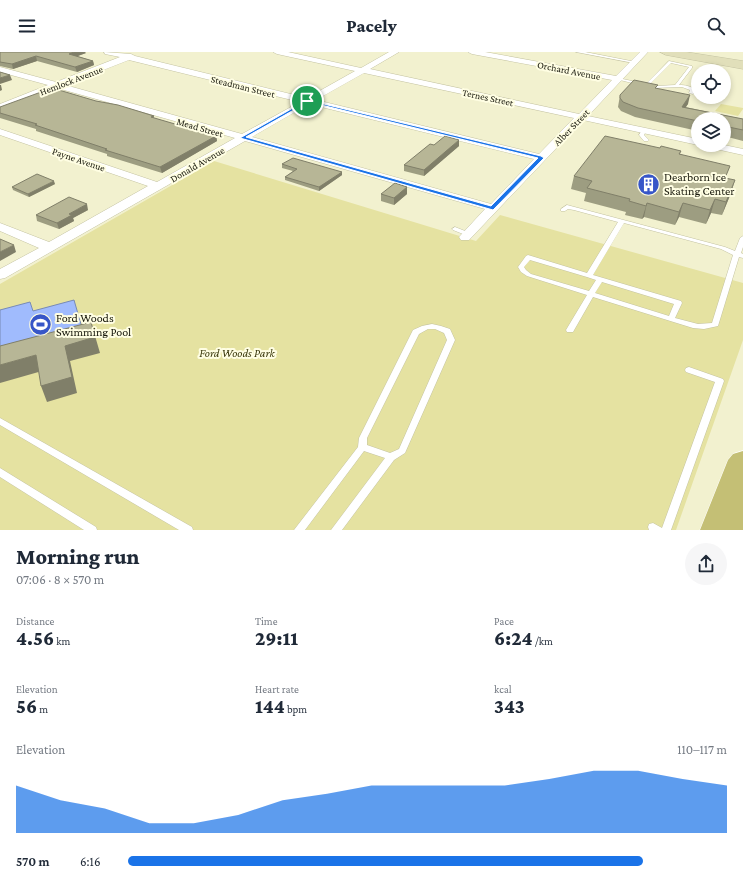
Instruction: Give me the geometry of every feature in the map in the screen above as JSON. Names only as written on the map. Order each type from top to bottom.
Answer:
[{"type":"main road","points":[[716,530],[738,468],[743,462]]},
{"type":"main road","points":[[738,530],[743,502]]},
{"type":"street","name":"Steadman Street","points":[[108,52],[541,158]]},
{"type":"street","name":"Hemlock Avenue","points":[[0,107],[143,52]]},
{"type":"street","name":"Ternes Street","points":[[277,52],[691,140]]},
{"type":"street","name":"Donald Avenue","points":[[0,275],[395,52]]},
{"type":"street","name":"Orchard Avenue","points":[[472,52],[618,79]]},
{"type":"street","name":"Alber Street","points":[[467,235],[644,52]]},
{"type":"street","points":[[666,52],[743,65]]},
{"type":"street","name":"Mead Street","points":[[0,69],[493,208]]},
{"type":"street","name":"Payne Avenue","points":[[0,132],[158,186]]},
{"type":"street","points":[[731,149],[743,152]]},
{"type":"street","points":[[0,227],[49,247]]},
{"type":"lane","points":[[578,52],[634,62]]},
{"type":"lane","points":[[647,85],[670,62],[691,66],[676,85]]},
{"type":"lane","points":[[618,79],[653,87],[676,85],[691,89]]},
{"type":"lane","points":[[644,130],[641,135],[646,140]]},
{"type":"lane","points":[[563,210],[567,207],[574,208],[724,248],[740,255]]},
{"type":"lane","points":[[590,276],[622,221]]},
{"type":"lane","points":[[455,229],[467,235]]},
{"type":"lane","points":[[671,319],[678,303],[528,257],[521,267],[523,271],[529,274],[692,326],[706,327],[715,324],[740,255],[743,238]]},
{"type":"lane","points":[[570,330],[600,279]]},
{"type":"lane","points":[[299,530],[362,447],[363,438],[416,332],[425,327],[437,326],[447,331],[451,340],[402,451],[391,458],[336,530]]},
{"type":"lane","points":[[666,530],[720,381],[689,370]]},
{"type":"lane","points":[[0,421],[188,530]]},
{"type":"lane","points":[[362,447],[391,458]]},
{"type":"lane","points":[[0,472],[92,530]]},
{"type":"green space","points":[[721,104],[743,108],[738,116],[731,114],[731,112],[715,111]]},
{"type":"green space","name":"Ford Woods Park","points":[[214,161],[476,241],[500,215],[743,283],[743,340],[676,530],[0,530],[0,284]]},
{"type":"water","name":"Ford Woods Swimming Pool","points":[[74,300],[85,338],[0,362],[0,310],[30,302],[33,311]]},
{"type":"building","points":[[0,52],[74,52],[69,54],[93,61],[75,67],[36,56],[12,64],[0,62]]},
{"type":"building","points":[[0,72],[10,75],[0,78]]},
{"type":"building","points":[[634,80],[658,85],[655,88],[690,95],[682,107],[707,112],[691,112],[691,119],[638,108],[623,102],[620,95]]},
{"type":"building","points":[[52,88],[96,101],[118,105],[154,116],[151,117],[216,136],[160,167],[105,150],[107,149],[35,125],[37,124],[0,113],[0,107]]},
{"type":"building","points":[[731,117],[743,119],[743,130],[731,127]]},
{"type":"building","points":[[445,136],[459,140],[424,170],[404,165],[430,144],[434,145]]},
{"type":"building","name":"Dearborn Ice Skating Center","points":[[605,136],[660,148],[661,146],[681,151],[679,154],[730,166],[725,178],[735,180],[726,202],[715,199],[710,210],[683,203],[679,212],[647,203],[646,206],[629,201],[630,199],[587,188],[592,181],[574,176]]},
{"type":"building","points":[[293,158],[342,172],[319,187],[285,177],[297,169],[282,164]]},
{"type":"building","points":[[37,174],[54,181],[28,194],[12,187]]},
{"type":"building","points":[[395,183],[407,187],[394,198],[381,194]]},
{"type":"building","points":[[69,197],[87,204],[69,214],[72,215],[57,223],[36,215]]},
{"type":"building","points":[[0,239],[14,245],[0,252]]},
{"type":"building","points":[[91,322],[95,337],[65,346],[72,377],[41,386],[36,355],[0,365],[0,346]]},
{"type":"place","name":"Dearborn Ice Skating Center","points":[[649,184]]},
{"type":"place","name":"Ford Woods Swimming Pool","points":[[41,325]]},
{"type":"route","points":[[307,101],[313,102],[541,158],[493,208],[242,138],[307,101]]}]
